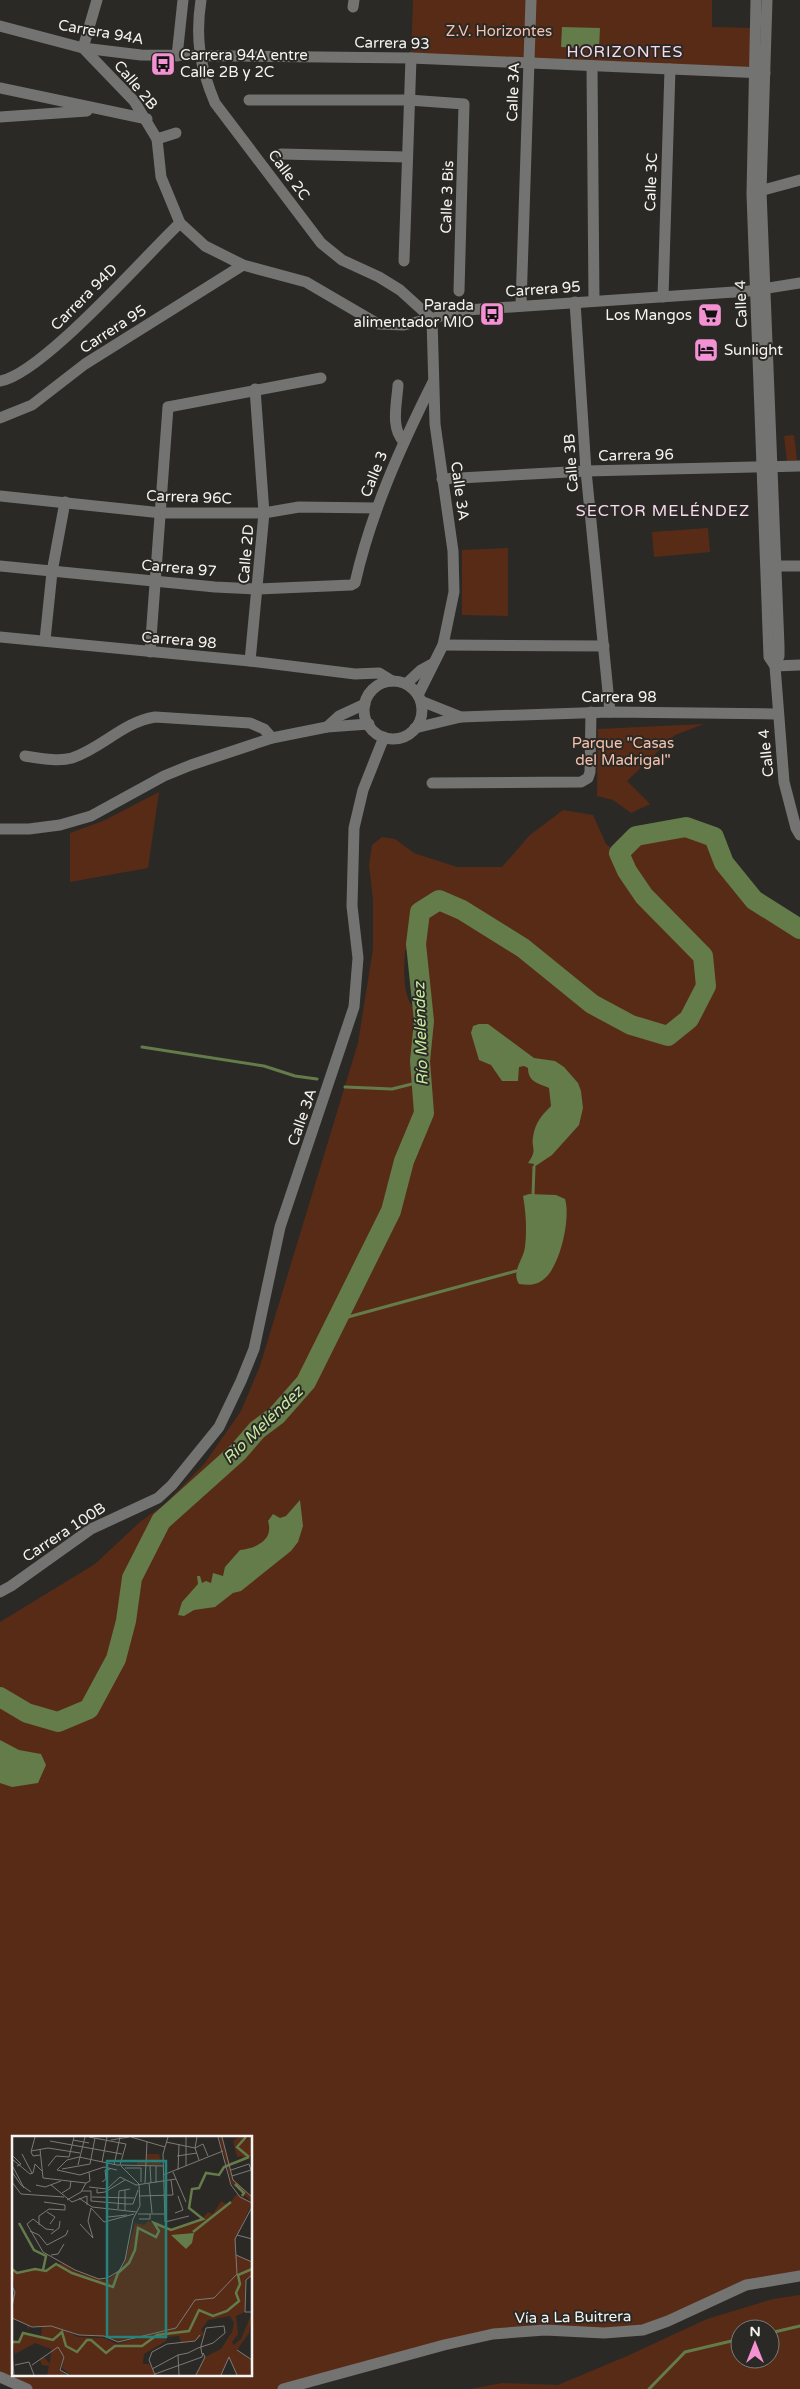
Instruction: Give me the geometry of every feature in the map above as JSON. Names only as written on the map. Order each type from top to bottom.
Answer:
[{"type":"street","points":[[83,48],[97,0]]},
{"type":"street","points":[[177,56],[183,0]]},
{"type":"street","name":"Calle 2C","points":[[201,0],[198,15],[199,56],[204,76],[215,103],[321,243],[342,260],[379,277],[400,290],[432,319]]},
{"type":"street","name":"Calle 3A","points":[[521,305],[531,0]]},
{"type":"street","name":"Calle 4","points":[[756,0],[760,73]]},
{"type":"street","name":"Calle 4","points":[[767,0],[760,73],[756,192],[771,566],[779,656],[775,666],[777,714],[784,782],[800,835]]},
{"type":"street","name":"Carrera 94A","points":[[0,26],[83,48],[141,55],[199,56]]},
{"type":"street","name":"Calle 2B","points":[[83,48],[134,101],[157,138],[161,177],[180,223]]},
{"type":"street","name":"Carrera 93","points":[[199,56],[411,58],[760,73]]},
{"type":"street","points":[[404,261],[411,58]]},
{"type":"street","points":[[592,66],[594,301]]},
{"type":"street","name":"Calle 3C","points":[[663,297],[670,69]]},
{"type":"street","points":[[0,88],[147,120]]},
{"type":"street","points":[[249,100],[409,100]]},
{"type":"street","name":"Calle 3 Bis","points":[[409,100],[464,104],[459,291]]},
{"type":"street","points":[[0,117],[104,110]]},
{"type":"street","points":[[157,138],[176,133]]},
{"type":"street","points":[[280,154],[407,157]]},
{"type":"street","points":[[756,192],[800,180]]},
{"type":"street","name":"Carrera 95","points":[[180,223],[205,246],[243,265],[306,282],[378,324],[404,325],[467,310],[761,290],[800,283]]},
{"type":"street","name":"Carrera 94D","points":[[0,381],[7,380],[22,372],[60,342],[180,223]]},
{"type":"street","name":"Carrera 95","points":[[0,418],[32,405],[85,364],[243,265]]},
{"type":"street","name":"Calle 3B","points":[[575,302],[586,471],[610,712]]},
{"type":"street","name":"Calle 3A","points":[[420,698],[432,664],[443,645],[454,592],[453,551],[435,424],[432,319]]},
{"type":"street","points":[[150,652],[162,513],[168,407],[254,389],[320,378]]},
{"type":"street","name":"Calle 3","points":[[355,583],[377,508],[404,442],[433,382]]},
{"type":"street","points":[[398,385],[395,428],[397,436],[404,442]]},
{"type":"street","name":"Calle 2D","points":[[250,661],[264,513],[254,389]]},
{"type":"street","name":"Carrera 96","points":[[442,480],[586,471],[800,466]]},
{"type":"street","name":"Carrera 96C","points":[[0,496],[162,513],[264,513],[299,507],[377,508]]},
{"type":"street","points":[[45,640],[52,572],[65,502]]},
{"type":"street","name":"Carrera 97","points":[[0,566],[156,581],[258,588],[351,585],[355,583]]},
{"type":"street","points":[[771,566],[800,566]]},
{"type":"street","name":"Carrera 98","points":[[0,637],[250,661],[355,674],[379,673],[392,681]]},
{"type":"street","points":[[443,645],[604,646]]},
{"type":"street","name":"Calle 3A","points":[[406,684],[421,670],[432,664]]},
{"type":"street","points":[[775,666],[800,665]]},
{"type":"street","points":[[355,674],[371,692]]},
{"type":"street","points":[[392,681],[406,684],[420,698],[421,716],[415,728],[401,737],[384,737],[375,732],[368,724],[365,704],[371,692],[382,684],[392,681]]},
{"type":"street","name":"Carrera 98","points":[[420,698],[461,717]]},
{"type":"street","points":[[326,727],[339,716],[365,704]]},
{"type":"street","points":[[432,783],[581,782],[588,778],[590,772],[590,712]]},
{"type":"street","name":"Carrera 98","points":[[415,728],[461,717],[590,712],[777,714]]},
{"type":"street","points":[[25,756],[70,758],[95,748],[119,731],[141,720],[155,717],[250,723],[264,729],[272,738]]},
{"type":"street","points":[[0,829],[29,829],[60,825],[91,816],[164,776],[272,738],[326,727],[368,724]]},
{"type":"street","name":"Calle 3A","points":[[172,1485],[219,1427],[254,1348],[280,1227],[354,1007],[358,958],[352,906],[354,828],[363,790],[384,737]]},
{"type":"street","name":"Carrera 100B","points":[[0,1592],[91,1529],[158,1498],[172,1485]]},
{"type":"street","name":"Vía a La Buitrera","points":[[282,2389],[444,2345],[493,2334],[545,2330],[604,2333],[643,2330],[668,2322],[746,2285],[800,2276]]},
{"type":"street","points":[[0,2377],[27,2389]]},
{"type":"green space","name":"Z.V. Horizontes","points":[[413,0],[712,0],[712,27],[756,28],[755,72],[411,58]]},
{"type":"green space","points":[[794,435],[797,460],[787,461],[784,436]]},
{"type":"green space","points":[[708,528],[710,552],[654,557],[652,532]]},
{"type":"green space","points":[[508,548],[508,616],[462,615],[462,550]]},
{"type":"green space","name":"Parque \"Casas del Madrigal\"","points":[[704,724],[675,735],[627,781],[650,804],[631,813],[613,800],[597,796],[598,729]]},
{"type":"green space","points":[[159,792],[148,868],[70,882],[70,833],[103,821]]},
{"type":"green space","points":[[563,810],[593,815],[606,844],[619,853],[636,836],[686,827],[714,837],[724,863],[754,900],[800,929],[800,2276],[766,2280],[643,2330],[493,2334],[283,2389],[27,2389],[0,2377],[0,1622],[95,1564],[140,1522],[165,1504],[205,1463],[241,1411],[260,1366],[358,1043],[373,949],[373,899],[369,865],[372,845],[382,837],[395,839],[414,853],[457,867],[502,867],[530,835]],"holes":[[[416,945],[423,1017],[416,1011],[407,996],[404,978],[405,950]]]},
{"type":"green space","points":[[800,2295],[800,2389],[470,2389],[502,2383],[558,2385],[707,2319],[773,2299]]},
{"type":"shaded area","points":[[562,27],[600,28],[599,49],[561,47]]},
{"type":"shaded area","points":[[488,1024],[534,1058],[555,1061],[564,1067],[578,1083],[583,1108],[579,1125],[552,1155],[534,1167],[534,1164],[528,1163],[533,1152],[535,1128],[541,1117],[551,1106],[549,1088],[532,1079],[528,1073],[528,1068],[524,1066],[519,1067],[518,1081],[502,1081],[491,1065],[479,1060],[471,1033],[473,1026]]},
{"type":"shaded area","points":[[529,1194],[556,1195],[565,1199],[566,1218],[563,1242],[555,1264],[544,1279],[529,1285],[519,1284],[516,1275],[526,1241],[523,1196]]},
{"type":"shaded area","points":[[300,1500],[303,1526],[298,1542],[291,1551],[241,1591],[233,1593],[215,1607],[194,1610],[184,1616],[178,1615],[182,1602],[198,1584],[197,1576],[200,1576],[202,1583],[206,1581],[211,1583],[213,1573],[223,1576],[225,1567],[240,1550],[263,1542],[269,1533],[268,1521],[273,1514],[280,1518],[286,1516]]},
{"type":"shaded area","points":[[0,1740],[19,1750],[41,1754],[46,1765],[38,1783],[12,1787],[0,1783]]},
{"type":"waterway","name":"Río Meléndez","points":[[0,1697],[27,1713],[58,1722],[89,1709],[116,1659],[126,1621],[132,1578],[161,1521],[238,1452],[257,1430],[277,1415],[306,1382],[391,1211],[404,1161],[424,1113],[420,1061],[424,1021],[416,944],[420,912],[439,900],[462,910],[523,948],[592,1004],[631,1025],[668,1036],[689,1019],[706,986],[703,956],[644,896],[627,871],[619,853],[636,836],[686,827],[714,837],[724,863],[754,900],[800,929]]},
{"type":"waterway","points":[[142,1047],[264,1066],[295,1076],[317,1079]]},
{"type":"waterway","points":[[345,1087],[392,1089],[420,1082]]},
{"type":"waterway","points":[[533,1195],[534,1167]]},
{"type":"waterway","points":[[337,1320],[516,1271]]},
{"type":"waterway","points":[[780,2331],[800,2326]]},
{"type":"waterway","points":[[649,2389],[685,2352],[730,2341]]},
{"type":"place","name":"Carrera 94A entre Calle 2B y 2C","points":[[163,64]]},
{"type":"place","name":"Parada alimentador MIO","points":[[492,314]]},
{"type":"place","name":"Los Mangos","points":[[710,315]]},
{"type":"place","name":"Sunlight","points":[[706,350]]},
{"type":"district","name":"HORIZONTES","points":[[625,52]]},
{"type":"district","name":"SECTOR MELÉNDEZ","points":[[663,511]]}]
